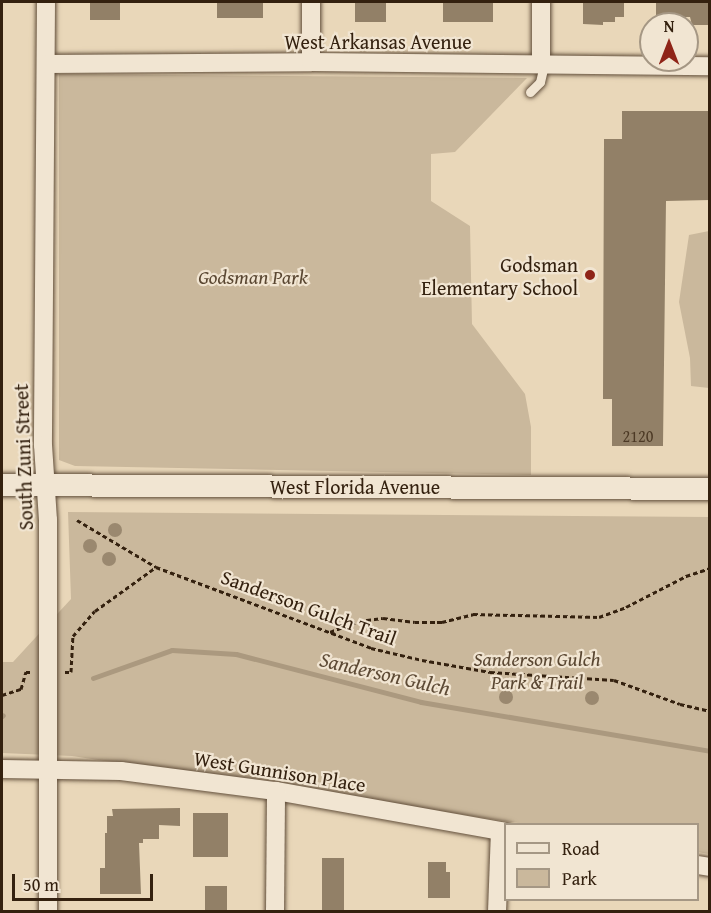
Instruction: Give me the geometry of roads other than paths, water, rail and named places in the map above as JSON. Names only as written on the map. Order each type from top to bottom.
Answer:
[{"type":"street","name":"South Zuni Street","points":[[46,2],[43,445],[48,520],[46,770],[48,912]]},
{"type":"street","points":[[311,62],[312,2]]},
{"type":"street","points":[[541,2],[542,64]]},
{"type":"street","name":"West Arkansas Avenue","points":[[46,64],[311,62],[710,66]]},
{"type":"street","name":"West Florida Avenue","points":[[2,485],[710,489]]},
{"type":"street","name":"West Gunnison Place","points":[[2,770],[121,771],[276,791],[503,832]]},
{"type":"street","points":[[275,912],[276,791]]},
{"type":"street","points":[[497,912],[503,832]]},
{"type":"lane","points":[[530,92],[540,82],[542,64]]},
{"type":"waterway","name":"Sanderson Gulch","points":[[93,678],[172,650],[236,654],[421,702],[710,751]]},
{"type":"place","name":"Godsman Elementary School","points":[[590,275]]},
{"type":"park label","name":"Godsman Park","points":[[253,276]]},
{"type":"park label","name":"Sanderson Gulch Park & Trail","points":[[537,670]]}]
